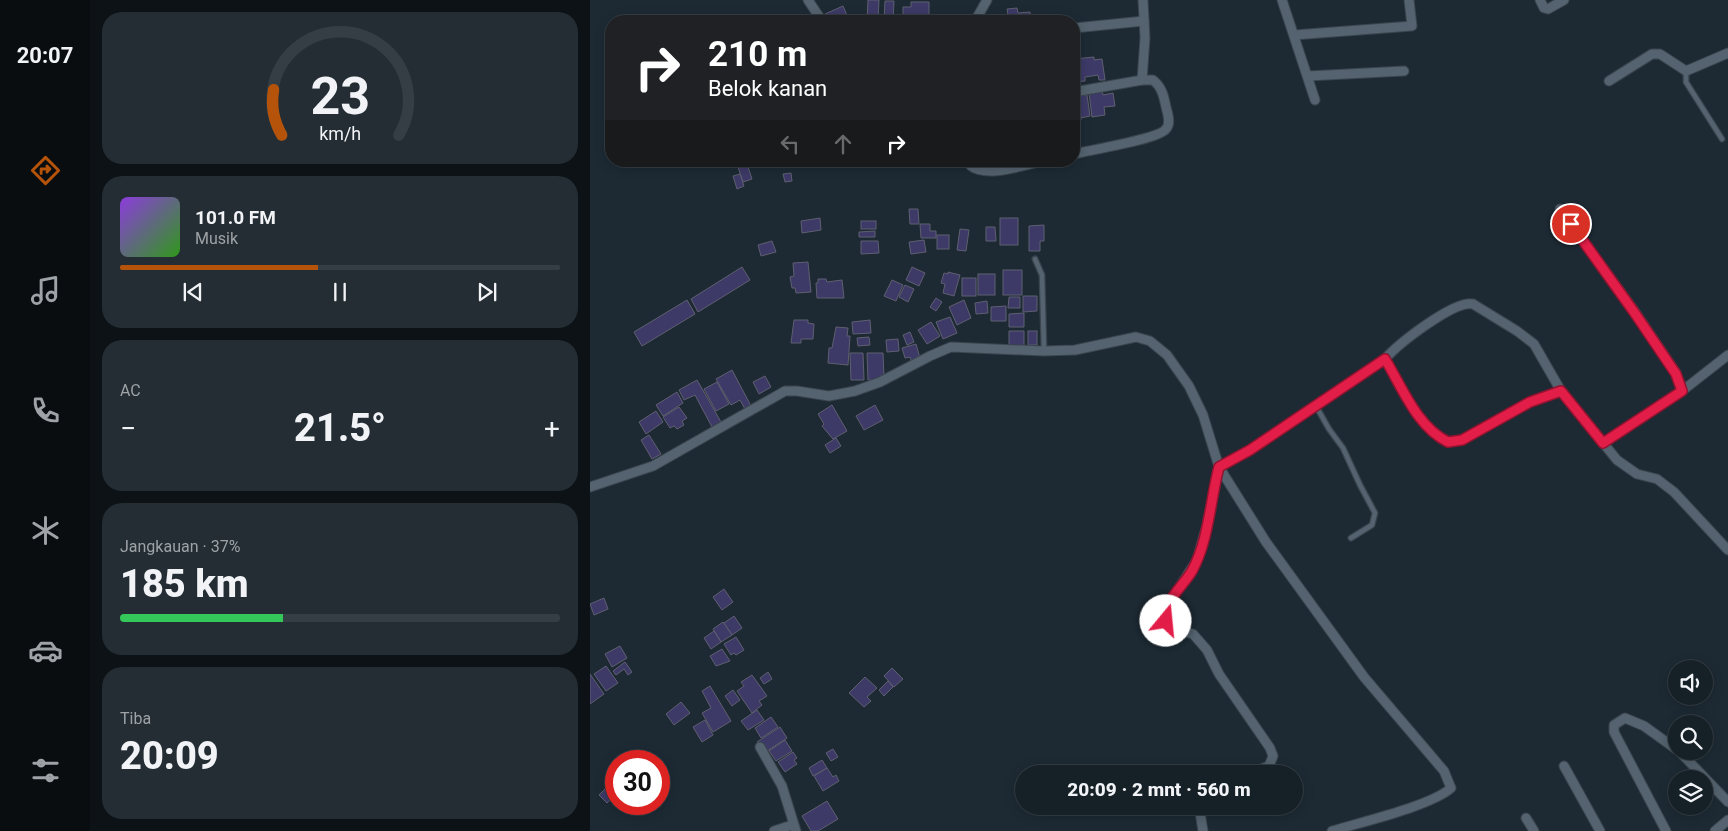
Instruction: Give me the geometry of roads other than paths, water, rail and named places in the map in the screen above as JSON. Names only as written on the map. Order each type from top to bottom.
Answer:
[{"type":"street","points":[[808,0],[818,15]]},
{"type":"street","points":[[979,15],[988,0]]},
{"type":"street","points":[[1142,80],[1143,0]]},
{"type":"street","points":[[1282,0],[1315,100]]},
{"type":"street","points":[[1294,35],[1412,26],[1409,0]]},
{"type":"street","points":[[1540,0],[1544,8],[1548,9],[1564,0]]},
{"type":"street","points":[[1080,27],[1144,21]]},
{"type":"street","points":[[1609,81],[1652,54],[1660,54],[1686,71],[1728,53]]},
{"type":"street","points":[[1308,76],[1404,71]]},
{"type":"street","points":[[1080,91],[1142,80],[1153,80],[1159,85],[1168,114],[1169,125],[1166,130],[1142,140],[1080,153]]},
{"type":"street","points":[[972,167],[977,170],[993,171],[1013,167]]},
{"type":"street","points":[[1560,209],[1676,374],[1682,391]]},
{"type":"street","points":[[1219,467],[1250,450],[1385,359],[1398,345],[1422,327],[1453,309],[1469,304],[1517,331],[1534,344],[1561,391],[1617,460],[1633,472],[1657,479],[1674,492],[1728,550]]},
{"type":"street","points":[[590,487],[652,466],[785,391],[829,396],[855,391],[880,382],[951,347],[1044,351],[1075,350],[1136,337],[1150,341],[1167,355],[1189,386],[1203,415],[1219,467],[1266,542],[1364,677],[1444,771],[1450,784],[1451,788],[1444,794],[1401,810],[1332,831]]},
{"type":"street","points":[[1603,443],[1682,391],[1728,355]]},
{"type":"street","points":[[1385,359],[1416,411],[1428,426],[1448,442],[1462,440],[1530,402],[1561,391]]},
{"type":"street","points":[[1219,467],[1208,525],[1197,560],[1165,610],[1164,615],[1173,628],[1193,634],[1207,650],[1219,674],[1270,748],[1273,756],[1269,765]]},
{"type":"street","points":[[1666,831],[1614,732],[1614,725],[1625,718],[1644,726],[1668,743]]},
{"type":"street","points":[[760,747],[782,786],[794,828],[774,831]]},
{"type":"street","points":[[1688,760],[1728,802]]},
{"type":"street","points":[[1564,766],[1600,831]]},
{"type":"street","points":[[1200,815],[1203,831]]},
{"type":"street","points":[[1526,818],[1534,831]]},
{"type":"street","points":[[1715,831],[1728,820]]},
{"type":"lane","points":[[1686,71],[1686,82],[1722,139]]},
{"type":"lane","points":[[1036,259],[1042,275],[1044,351]]},
{"type":"lane","points":[[1316,404],[1329,429],[1343,448],[1375,513],[1372,524],[1351,538]]}]
